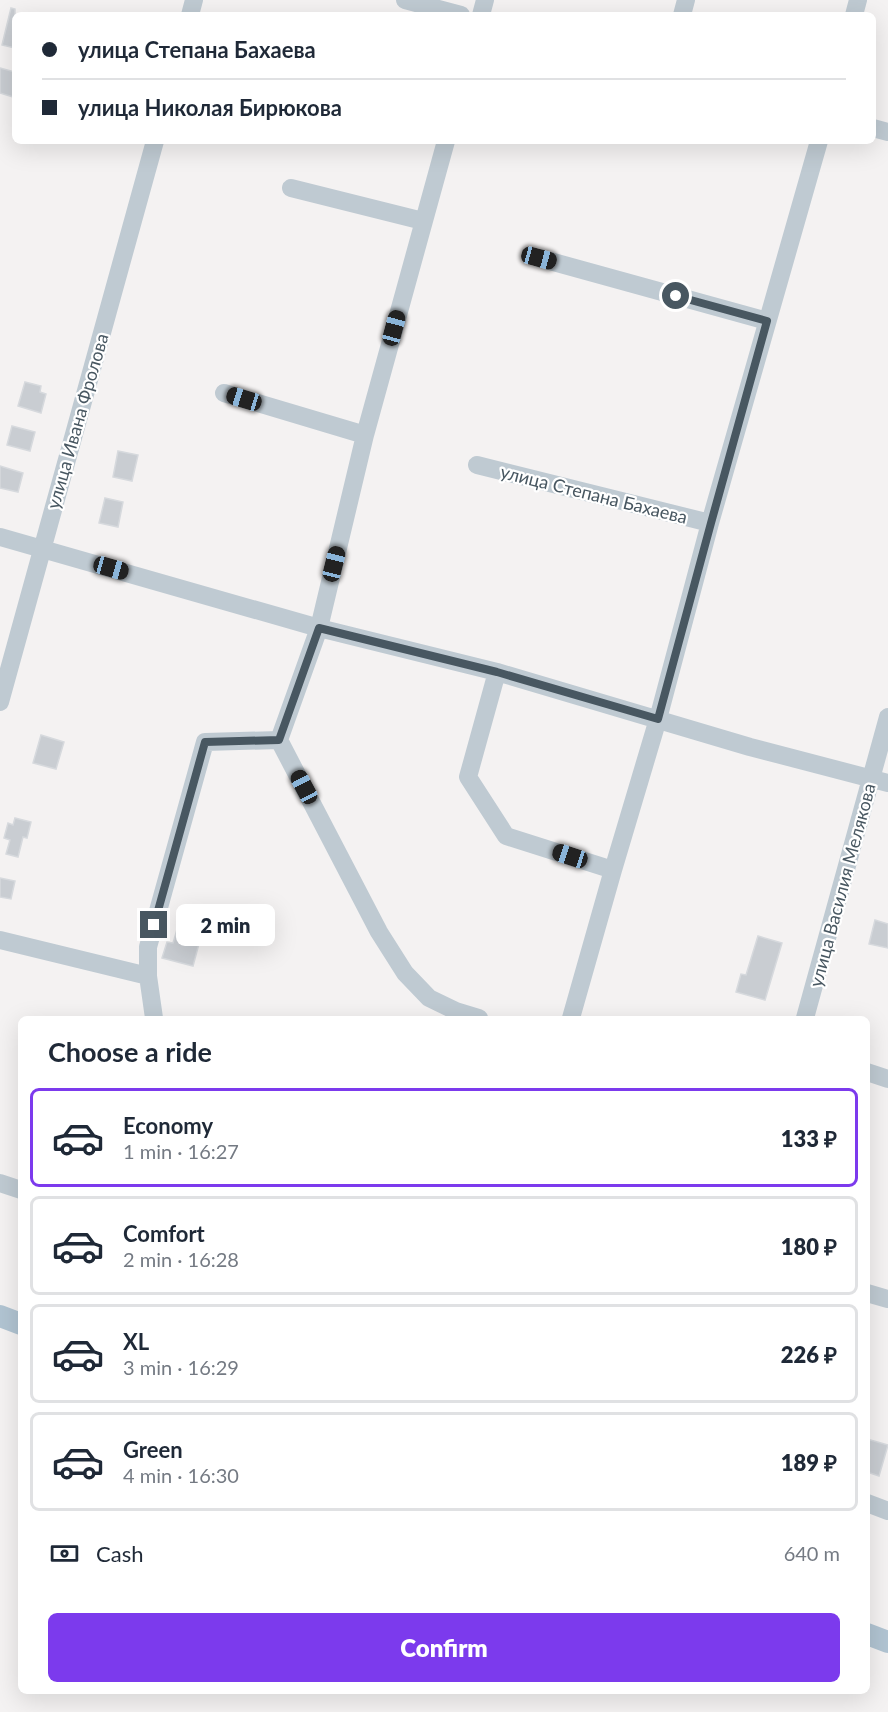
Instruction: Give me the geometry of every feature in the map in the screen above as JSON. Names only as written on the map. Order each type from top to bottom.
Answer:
[{"type":"main road","points":[[0,1316],[18,1323]]},
{"type":"main road","points":[[870,1635],[888,1642]]},
{"type":"street","points":[[405,0],[450,12]]},
{"type":"street","name":"улица Ивана Фролова","points":[[0,702],[154,144]]},
{"type":"street","points":[[445,144],[365,435],[319,628],[279,740],[379,932],[405,973],[429,998],[472,1016]]},
{"type":"street","name":"улица Степана Бахаева","points":[[572,1016],[612,870],[658,719],[818,144]]},
{"type":"street","points":[[291,188],[423,221]]},
{"type":"street","points":[[539,258],[767,321]]},
{"type":"street","points":[[224,393],[365,435]]},
{"type":"street","name":"улица Степана Бахаева","points":[[477,465],[711,523]]},
{"type":"street","points":[[0,537],[319,628],[497,672],[750,747],[879,781]]},
{"type":"street","points":[[497,672],[468,777],[506,836],[612,870]]},
{"type":"street","name":"улица Василия Мелякова","points":[[806,1016],[879,781],[888,717]]},
{"type":"street","points":[[154,1016],[148,976],[148,947],[205,742],[279,740]]},
{"type":"street","points":[[0,940],[148,976]]},
{"type":"street","points":[[870,1073],[888,1079]]},
{"type":"street","points":[[0,1183],[18,1189]]},
{"type":"street","points":[[870,1294],[888,1299]]},
{"type":"street","points":[[870,1504],[888,1510]]},
{"type":"building","points":[[11,8],[15,9],[15,12],[12,12],[12,47],[2,45]]},
{"type":"building","points":[[0,68],[12,71],[12,97],[0,93]]},
{"type":"building","points":[[25,382],[41,386],[40,392],[46,394],[41,413],[18,406]]},
{"type":"building","points":[[12,426],[35,432],[30,451],[7,445]]},
{"type":"building","points":[[118,451],[138,455],[132,481],[113,477]]},
{"type":"building","points":[[0,466],[23,473],[18,492],[0,488]]},
{"type":"building","points":[[105,498],[123,502],[118,527],[99,523]]},
{"type":"building","points":[[41,735],[64,742],[56,769],[33,763]]},
{"type":"building","points":[[15,818],[31,822],[27,838],[23,837],[18,857],[6,854],[10,840],[4,838],[8,823],[13,825]]},
{"type":"building","points":[[0,878],[15,881],[11,899],[0,897]]},
{"type":"building","points":[[875,920],[888,924],[888,948],[869,944]]},
{"type":"building","points":[[179,923],[209,931],[205,941],[200,940],[193,966],[162,958],[167,942],[173,943]]},
{"type":"building","points":[[758,936],[782,943],[765,1000],[736,992],[741,974],[746,975]]},
{"type":"building","points":[[870,1440],[888,1445],[879,1476],[870,1473]]},
{"type":"route","points":[[154,925],[205,742],[279,740],[319,628],[497,672],[658,719],[767,321],[676,296]]}]
